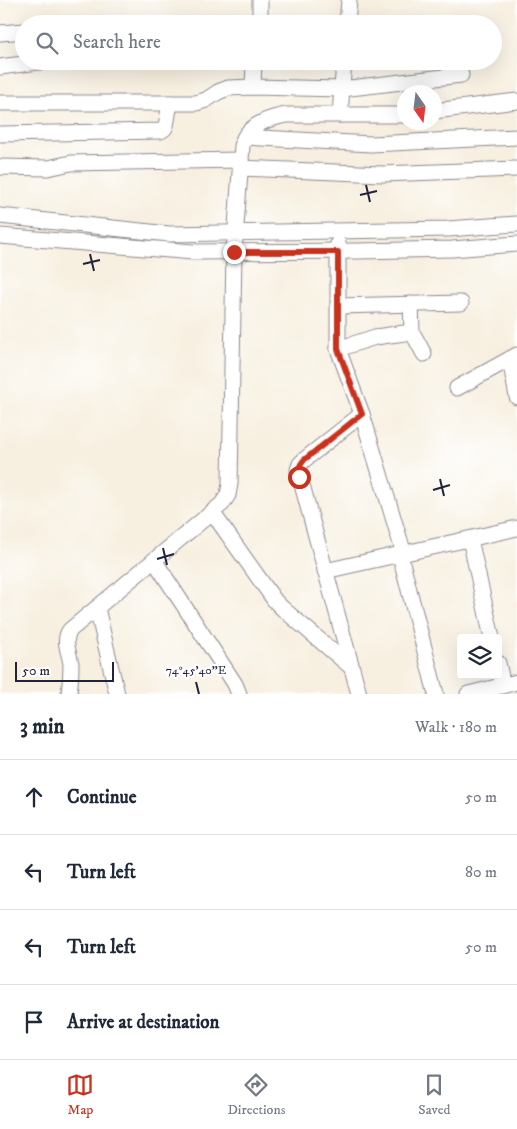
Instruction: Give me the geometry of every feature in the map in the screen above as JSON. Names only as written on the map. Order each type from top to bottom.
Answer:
[{"type":"street","points":[[260,0],[260,15]]},
{"type":"street","points":[[347,15],[348,0]]},
{"type":"street","points":[[0,33],[15,32]]},
{"type":"street","points":[[0,67],[15,65]]},
{"type":"street","points":[[253,87],[254,70]]},
{"type":"street","points":[[340,115],[343,70]]},
{"type":"street","points":[[0,103],[196,103],[206,100],[228,88],[342,89],[461,75]]},
{"type":"street","points":[[442,110],[517,101]]},
{"type":"street","points":[[0,134],[161,131],[166,126],[170,103]]},
{"type":"street","points":[[69,694],[71,666],[66,640],[70,630],[222,504],[228,495],[230,484],[234,252],[240,164],[245,137],[261,123],[279,116],[397,115]]},
{"type":"street","points":[[245,137],[371,144],[517,137]]},
{"type":"street","points":[[0,167],[48,168],[70,163],[240,164],[375,174],[517,169]]},
{"type":"street","points":[[0,216],[168,234],[448,229],[517,224]]},
{"type":"street","points":[[338,231],[338,349],[362,414],[402,554],[436,694]]},
{"type":"street","points":[[0,236],[193,252],[338,252],[452,249],[517,244]]},
{"type":"street","points":[[411,304],[412,332],[424,354]]},
{"type":"street","points":[[338,306],[461,304]]},
{"type":"street","points":[[338,349],[375,337],[412,332]]},
{"type":"street","points":[[457,388],[513,357],[517,397]]},
{"type":"street","points":[[359,694],[298,470],[304,460],[362,414]]},
{"type":"street","points":[[212,512],[275,601],[351,667]]},
{"type":"street","points":[[325,571],[517,528]]},
{"type":"street","points":[[470,539],[491,634]]},
{"type":"street","points":[[154,560],[235,684],[239,694]]},
{"type":"street","points":[[97,608],[117,694]]},
{"type":"street","points":[[468,694],[510,684],[502,670]]},
{"type":"route","points":[[234,252],[338,252],[337,343],[339,355],[362,414],[300,464],[298,470],[299,477]]}]
